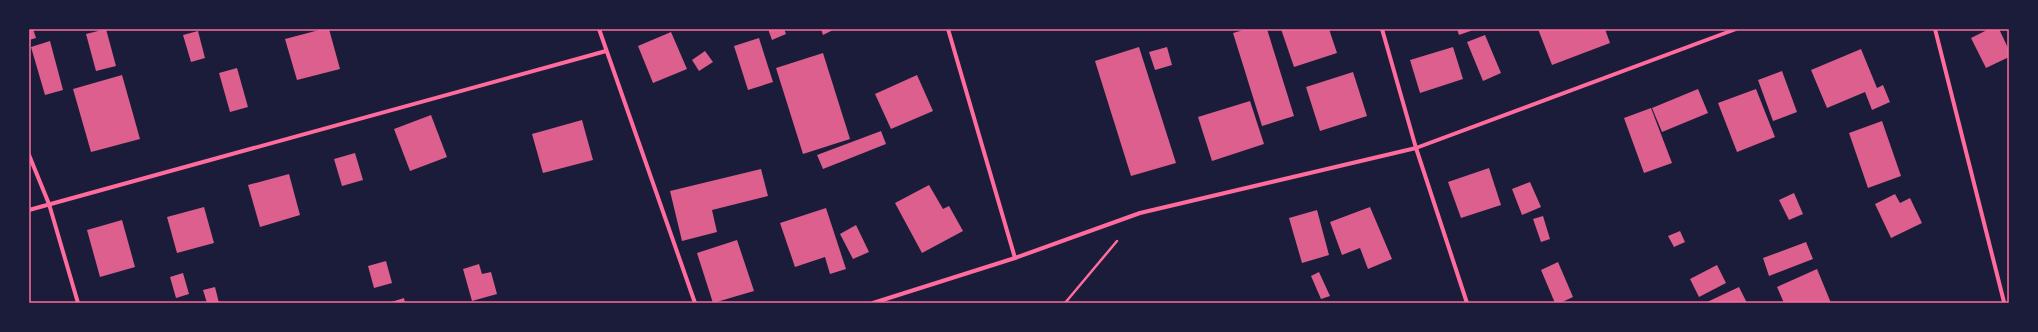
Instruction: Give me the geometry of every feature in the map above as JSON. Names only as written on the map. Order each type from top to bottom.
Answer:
[{"type":"street","points":[[599,29],[695,303]]},
{"type":"street","points":[[948,29],[1015,258]]},
{"type":"street","points":[[1382,29],[1416,148],[1467,303]]},
{"type":"street","points":[[873,303],[1015,258],[1140,213],[1416,148],[1736,29]]},
{"type":"street","points":[[1936,29],[2004,302]]},
{"type":"street","points":[[29,210],[606,51]]},
{"type":"street","points":[[29,155],[48,204],[78,303]]},
{"type":"path","points":[[1065,303],[1120,237]]},
{"type":"building","points":[[29,29],[33,29],[36,38],[29,40]]},
{"type":"building","points":[[106,29],[116,66],[96,71],[86,34]]},
{"type":"building","points":[[323,29],[329,29],[340,69],[297,80],[285,39]]},
{"type":"building","points":[[768,29],[784,29],[786,34],[772,40]]},
{"type":"building","points":[[821,29],[835,29],[823,35]]},
{"type":"building","points":[[1247,29],[1267,29],[1294,116],[1262,126],[1233,33]]},
{"type":"building","points":[[1281,29],[1329,29],[1337,53],[1294,67]]},
{"type":"building","points":[[1457,29],[1476,29],[1459,35]]},
{"type":"building","points":[[1538,29],[1605,29],[1610,43],[1552,65]]},
{"type":"building","points":[[1989,29],[1999,29],[2009,50],[2009,57],[1986,68],[1971,38]]},
{"type":"building","points":[[198,31],[205,58],[191,62],[183,35]]},
{"type":"building","points":[[671,32],[687,69],[653,83],[638,46]]},
{"type":"building","points":[[1485,35],[1501,73],[1483,81],[1467,42]]},
{"type":"building","points":[[759,38],[773,82],[748,90],[734,46]]},
{"type":"building","points":[[50,41],[63,90],[45,95],[31,47]]},
{"type":"building","points":[[1139,47],[1176,163],[1131,176],[1095,61]]},
{"type":"building","points":[[1167,47],[1172,65],[1155,70],[1149,52]]},
{"type":"building","points":[[1453,47],[1463,79],[1420,93],[1410,60]]},
{"type":"building","points":[[1861,49],[1877,88],[1883,85],[1890,102],[1872,110],[1865,92],[1827,108],[1811,70]]},
{"type":"building","points":[[705,51],[713,62],[699,71],[692,60]]},
{"type":"building","points":[[823,53],[850,139],[803,154],[776,68]]},
{"type":"building","points":[[237,68],[248,107],[230,112],[219,73]]},
{"type":"building","points":[[1782,71],[1797,112],[1773,121],[1758,80]]},
{"type":"building","points":[[1353,72],[1367,116],[1320,131],[1306,87]]},
{"type":"building","points":[[122,75],[140,139],[91,152],[73,89]]},
{"type":"building","points":[[917,75],[933,111],[891,129],[875,94]]},
{"type":"building","points":[[1698,89],[1708,113],[1662,132],[1652,108]]},
{"type":"building","points":[[1756,89],[1775,137],[1737,152],[1718,103]]},
{"type":"building","points":[[1250,101],[1264,144],[1212,161],[1198,117]]},
{"type":"building","points":[[1651,108],[1672,163],[1644,173],[1624,118]]},
{"type":"building","points":[[431,115],[447,157],[410,171],[394,129]]},
{"type":"building","points":[[582,120],[593,160],[543,173],[532,134]]},
{"type":"building","points":[[1882,121],[1901,176],[1868,188],[1849,133]]},
{"type":"building","points":[[881,131],[886,144],[823,169],[817,155]]},
{"type":"building","points":[[355,153],[363,180],[342,186],[334,159]]},
{"type":"building","points":[[1489,168],[1501,205],[1461,218],[1448,182]]},
{"type":"building","points":[[761,169],[768,196],[712,210],[717,232],[682,241],[670,191]]},
{"type":"building","points":[[289,174],[300,215],[260,227],[248,185]]},
{"type":"building","points":[[1530,182],[1541,207],[1522,215],[1512,189]]},
{"type":"building","points":[[929,185],[943,209],[949,206],[963,231],[922,253],[895,203]]},
{"type":"building","points":[[1794,193],[1803,214],[1789,220],[1779,200]]},
{"type":"building","points":[[1895,194],[1900,203],[1910,198],[1922,223],[1891,238],[1875,204]]},
{"type":"building","points":[[204,207],[214,243],[177,253],[167,217]]},
{"type":"building","points":[[1370,207],[1392,259],[1368,269],[1360,248],[1342,255],[1330,222]]},
{"type":"building","points":[[826,208],[846,269],[830,274],[825,257],[795,267],[780,223]]},
{"type":"building","points":[[1317,210],[1329,255],[1302,263],[1289,218]]},
{"type":"building","points":[[1543,216],[1550,239],[1541,242],[1533,219]]},
{"type":"building","points":[[122,220],[135,267],[100,277],[87,230]]},
{"type":"building","points":[[856,225],[869,252],[853,259],[840,234]]},
{"type":"building","points":[[1680,231],[1685,242],[1674,247],[1668,236]]},
{"type":"building","points":[[737,240],[754,291],[713,303],[697,253]]},
{"type":"building","points":[[1806,242],[1813,259],[1769,276],[1763,258]]},
{"type":"building","points":[[386,261],[392,283],[374,288],[368,266]]},
{"type":"building","points":[[1558,262],[1573,297],[1560,303],[1555,303],[1541,270]]},
{"type":"building","points":[[479,264],[482,274],[491,272],[497,294],[472,301],[463,269]]},
{"type":"building","points":[[1717,265],[1726,283],[1699,297],[1690,279]]},
{"type":"building","points":[[1817,269],[1831,303],[1784,303],[1777,287]]},
{"type":"building","points":[[1319,272],[1330,296],[1321,299],[1311,276]]},
{"type":"building","points":[[183,273],[189,294],[176,298],[170,277]]},
{"type":"building","points":[[215,287],[219,303],[207,303],[203,290]]},
{"type":"building","points":[[1739,287],[1747,303],[1705,303]]},
{"type":"building","points":[[404,298],[405,303],[388,303]]}]
